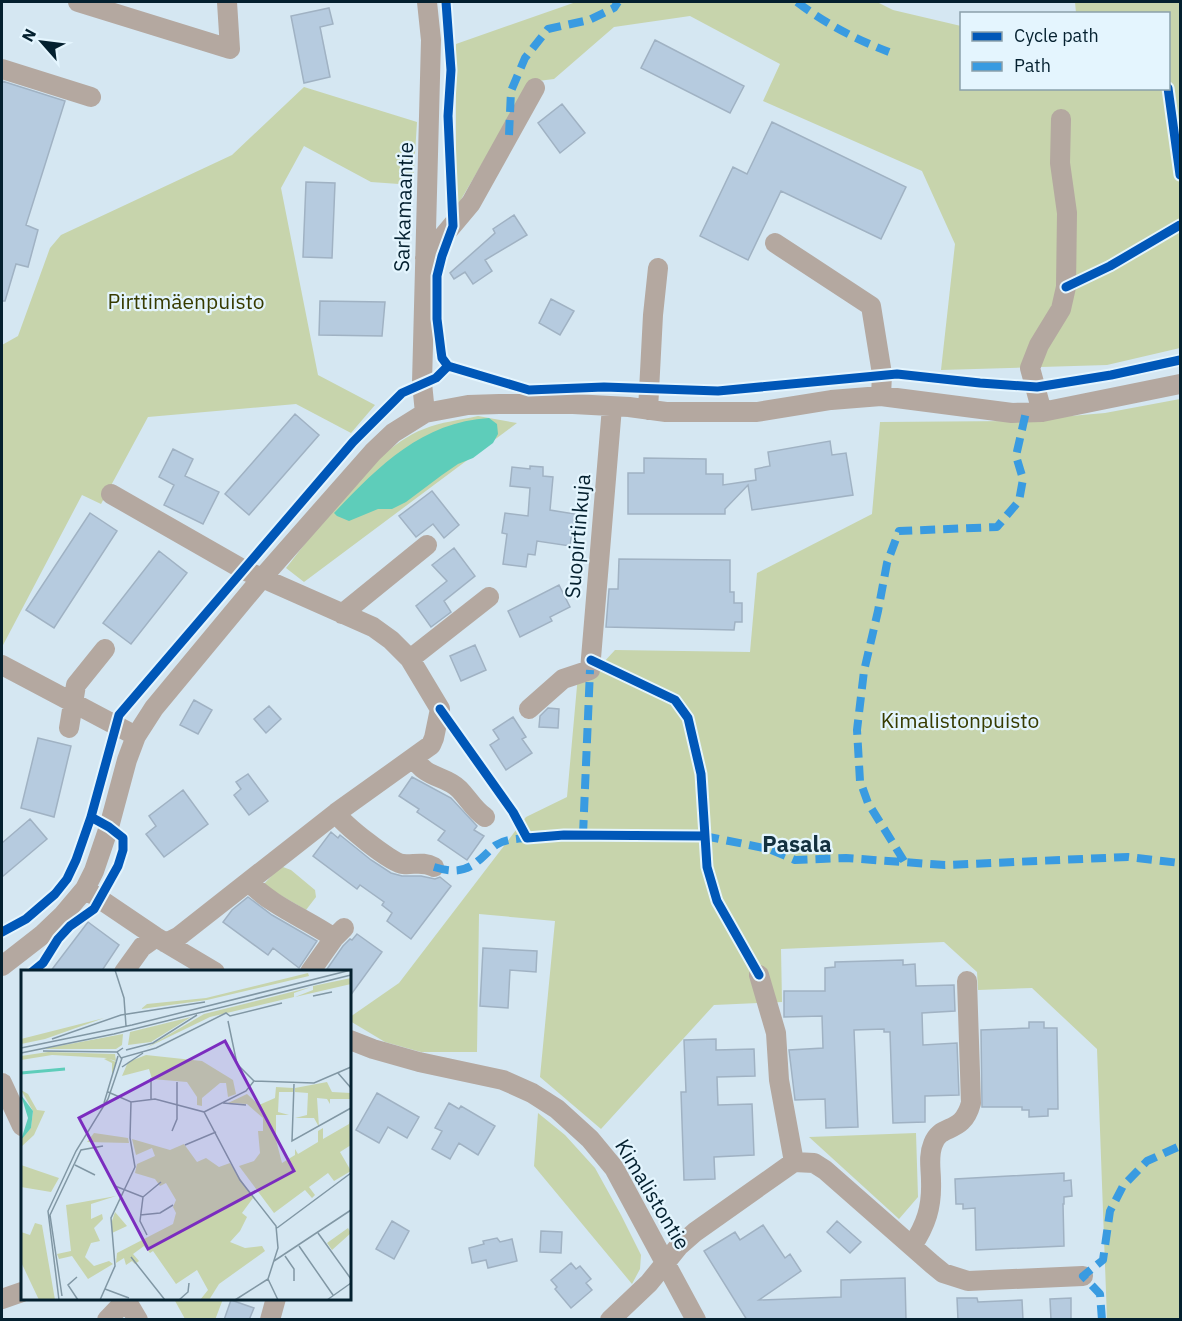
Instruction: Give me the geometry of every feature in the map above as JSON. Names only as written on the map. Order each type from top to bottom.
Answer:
[{"type":"street","points":[[78,2],[230,49],[227,2]]},
{"type":"street","name":"Sarkamaantie","points":[[425,413],[422,383],[431,40],[427,2]]},
{"type":"street","points":[[2,69],[91,97]]},
{"type":"street","points":[[425,258],[471,203],[535,88]]},
{"type":"street","points":[[1042,412],[1030,368],[1039,345],[1061,309],[1066,286],[1067,213],[1060,163],[1061,119]]},
{"type":"street","points":[[775,243],[871,306],[882,374],[880,396]]},
{"type":"street","points":[[648,410],[658,268]]},
{"type":"street","points":[[2,966],[42,935],[85,889],[110,827],[127,760],[136,736],[154,708],[262,578],[373,452],[393,433],[425,413],[468,405],[499,404],[573,404],[666,412],[757,412],[831,400],[880,396],[1012,413],[1042,412],[1180,384]]},
{"type":"street","name":"Suopirtinkuja","points":[[529,709],[563,679],[590,670],[612,407]]},
{"type":"street","points":[[111,494],[262,578],[373,627],[391,640],[410,659],[440,709],[434,738],[430,745],[336,813],[178,937],[142,947],[125,970]]},
{"type":"street","points":[[342,614],[426,545]]},
{"type":"street","points":[[410,659],[489,597]]},
{"type":"street","points":[[69,728],[76,685],[105,649]]},
{"type":"street","points":[[2,665],[136,736]]},
{"type":"street","points":[[414,758],[421,769],[428,774],[458,788],[484,817]]},
{"type":"street","points":[[336,813],[354,831],[399,863],[422,863],[434,867]]},
{"type":"street","points":[[249,882],[277,906],[309,922],[339,933],[311,970]]},
{"type":"street","points":[[85,889],[161,940],[212,970]]},
{"type":"street","points":[[759,975],[776,1033],[779,1080],[794,1162]]},
{"type":"street","points":[[912,1246],[928,1219],[931,1204],[930,1156],[932,1145],[936,1136],[964,1121],[971,1103],[967,981]]},
{"type":"street","name":"Kimalistontie","points":[[351,1040],[419,1062],[503,1080],[532,1093],[557,1109],[590,1139],[614,1168],[667,1262],[696,1320]]},
{"type":"street","points":[[2,1083],[21,1123]]},
{"type":"street","points":[[2,1098],[21,1124]]},
{"type":"street","points":[[610,1320],[649,1283],[679,1246],[695,1232],[794,1162],[814,1164],[825,1170],[943,1273],[968,1281],[1083,1276]]},
{"type":"street","points":[[2,1299],[21,1292]]},
{"type":"street","points":[[107,1320],[125,1300]]},
{"type":"street","points":[[127,1300],[138,1320]]},
{"type":"street","points":[[270,1320],[276,1300]]},
{"type":"green space","points":[[576,2],[877,2],[893,10],[960,26],[960,90],[1170,90],[1170,12],[1076,12],[1075,2],[1180,2],[1180,348],[1107,365],[941,370],[955,244],[922,171],[763,101],[780,64],[690,16],[614,27],[554,79],[530,82],[456,208],[456,44]]},
{"type":"green space","name":"Pirttimäenpuisto","points":[[304,87],[417,122],[413,185],[371,182],[304,146],[281,188],[318,375],[375,405],[351,433],[296,404],[148,417],[101,504],[82,495],[2,647],[2,345],[18,336],[50,248],[61,235],[232,155]]},
{"type":"green space","name":"Kimalistonpuisto","points":[[1180,399],[1180,1319],[1107,1319],[1097,1049],[1032,988],[978,990],[977,972],[944,942],[781,949],[782,1002],[714,1005],[601,1129],[540,1077],[555,921],[479,914],[477,1052],[421,1052],[385,1042],[351,1022],[351,1016],[399,983],[526,817],[567,797],[578,675],[590,677],[615,650],[750,652],[757,573],[872,514],[880,422],[1013,421],[1105,413]]},
{"type":"green space","points":[[478,416],[517,423],[304,582],[286,568],[331,510],[386,452],[405,438],[424,429]]},
{"type":"green space","points":[[279,868],[291,870],[315,890],[316,897],[306,910],[263,885]]},
{"type":"green space","points":[[538,1113],[565,1135],[595,1168],[621,1215],[641,1255],[640,1269],[632,1284],[534,1166]]},
{"type":"green space","points":[[916,1133],[918,1197],[899,1219],[809,1137]]},
{"type":"green space","points":[[175,1300],[223,1300],[215,1320],[185,1319]]},
{"type":"shaded area","points":[[489,418],[497,424],[498,434],[493,443],[473,458],[458,464],[406,502],[392,509],[378,509],[349,521],[334,513],[384,464],[421,438],[465,421]]},
{"type":"building","points":[[329,8],[333,24],[320,27],[330,77],[304,83],[291,16]]},
{"type":"building","points":[[655,40],[744,86],[730,113],[641,68]]},
{"type":"building","points":[[2,81],[65,101],[26,225],[38,230],[28,267],[16,264],[5,301],[2,301]]},
{"type":"building","points":[[562,104],[585,133],[560,153],[538,123]]},
{"type":"building","points":[[772,122],[906,187],[881,239],[781,191],[748,260],[700,236],[733,167],[747,174]]},
{"type":"building","points":[[306,182],[335,183],[332,258],[303,257]]},
{"type":"building","points":[[514,215],[527,235],[485,260],[492,271],[473,284],[465,272],[454,279],[450,273],[495,233],[493,229]]},
{"type":"building","points":[[551,299],[574,311],[560,335],[539,323]]},
{"type":"building","points":[[320,301],[385,302],[382,336],[319,335]]},
{"type":"building","points":[[295,414],[319,435],[249,515],[225,494]]},
{"type":"building","points":[[830,441],[832,455],[846,453],[853,495],[752,510],[748,485],[725,509],[725,514],[628,514],[628,473],[644,473],[644,458],[706,459],[706,474],[723,474],[723,485],[756,480],[755,469],[770,466],[768,452]]},
{"type":"building","points":[[173,449],[193,459],[185,476],[219,492],[203,524],[164,505],[174,485],[159,477]]},
{"type":"building","points":[[530,466],[543,467],[543,476],[553,477],[550,510],[575,514],[570,546],[537,541],[535,555],[528,554],[526,567],[503,564],[507,534],[502,533],[505,513],[528,516],[530,488],[510,486],[512,467],[530,469]]},
{"type":"building","points":[[432,491],[459,525],[444,538],[433,524],[416,537],[399,516]]},
{"type":"building","points":[[90,513],[117,531],[54,628],[26,610]]},
{"type":"building","points":[[454,548],[475,576],[444,601],[451,612],[431,627],[416,606],[447,581],[432,565]]},
{"type":"building","points":[[159,551],[187,573],[131,644],[103,623]]},
{"type":"building","points":[[619,559],[730,560],[730,592],[734,592],[734,603],[742,603],[742,622],[735,622],[734,630],[606,627],[609,589],[618,589]]},
{"type":"building","points":[[559,585],[570,607],[550,617],[552,621],[520,637],[508,611]]},
{"type":"building","points":[[475,645],[486,670],[461,681],[450,656]]},
{"type":"building","points":[[194,700],[212,710],[198,734],[180,725]]},
{"type":"building","points":[[269,706],[281,719],[266,733],[254,719]]},
{"type":"building","points":[[548,708],[559,709],[558,728],[539,727],[540,716]]},
{"type":"building","points":[[513,717],[526,737],[522,739],[532,753],[506,770],[490,745],[499,739],[493,730]]},
{"type":"building","points":[[38,738],[71,746],[54,817],[21,808]]},
{"type":"building","points":[[248,774],[268,801],[249,815],[234,795],[241,789],[236,782]]},
{"type":"building","points":[[412,777],[451,798],[477,826],[474,830],[484,836],[467,860],[438,840],[445,831],[417,812],[419,809],[399,796]]},
{"type":"building","points":[[183,790],[208,824],[164,857],[146,834],[156,826],[149,816]]},
{"type":"building","points":[[30,819],[47,839],[2,877],[2,843]]},
{"type":"building","points":[[331,832],[338,838],[340,835],[391,873],[435,879],[440,877],[451,886],[411,939],[387,921],[392,913],[382,905],[384,902],[360,885],[357,889],[313,856]]},
{"type":"building","points":[[248,897],[272,915],[317,941],[299,968],[273,948],[268,955],[223,922],[232,910]]},
{"type":"building","points":[[88,922],[119,945],[102,970],[52,970]]},
{"type":"building","points":[[357,934],[382,952],[351,995],[351,970],[326,970],[343,946],[350,939],[352,940]]},
{"type":"building","points":[[483,948],[537,951],[536,972],[510,970],[508,1008],[480,1006]]},
{"type":"building","points":[[903,960],[903,965],[915,964],[916,986],[954,985],[955,1011],[922,1013],[923,1045],[957,1043],[959,1095],[925,1096],[925,1122],[893,1123],[890,1032],[884,1032],[884,1029],[854,1030],[858,1127],[826,1128],[825,1099],[795,1100],[789,1050],[823,1048],[822,1016],[784,1017],[784,991],[825,991],[825,968],[835,967],[835,962]]},
{"type":"building","points":[[1029,1022],[1044,1022],[1044,1028],[1057,1028],[1058,1109],[1048,1109],[1048,1116],[1029,1117],[1029,1110],[1022,1110],[1022,1107],[982,1107],[981,1030],[1029,1028]]},
{"type":"building","points":[[716,1039],[716,1050],[754,1049],[755,1076],[717,1077],[718,1105],[752,1104],[754,1155],[714,1157],[715,1179],[684,1180],[681,1092],[686,1092],[684,1040]]},
{"type":"building","points":[[377,1093],[419,1117],[407,1138],[388,1127],[379,1143],[356,1130]]},
{"type":"building","points":[[449,1103],[459,1109],[461,1106],[495,1126],[478,1155],[459,1143],[450,1159],[432,1149],[442,1131],[435,1128]]},
{"type":"building","points":[[1064,1173],[1064,1181],[1071,1180],[1072,1196],[1064,1197],[1064,1246],[976,1250],[975,1208],[963,1209],[963,1204],[956,1204],[955,1179]]},
{"type":"building","points":[[392,1221],[409,1231],[394,1259],[376,1249]]},
{"type":"building","points":[[837,1221],[861,1242],[850,1253],[827,1232]]},
{"type":"building","points":[[763,1225],[785,1258],[790,1254],[801,1271],[759,1300],[841,1297],[841,1280],[905,1278],[906,1320],[747,1320],[704,1251],[735,1232],[740,1240]]},
{"type":"building","points":[[541,1231],[562,1232],[561,1253],[540,1252]]},
{"type":"building","points":[[497,1238],[500,1242],[512,1239],[517,1261],[488,1268],[486,1260],[472,1263],[469,1248],[484,1244],[483,1241]]},
{"type":"building","points":[[571,1263],[576,1269],[580,1266],[591,1279],[586,1283],[592,1290],[571,1308],[555,1289],[557,1287],[551,1280]]},
{"type":"building","points":[[957,1298],[977,1298],[978,1302],[1022,1300],[1023,1320],[958,1320]]},
{"type":"building","points":[[1071,1298],[1071,1320],[1051,1320],[1050,1299]]},
{"type":"building","points":[[231,1300],[254,1308],[249,1320],[224,1320]]},
{"type":"marked path","points":[[509,135],[511,91],[525,58],[548,29],[589,20],[614,8],[618,2]]},
{"type":"marked path","points":[[797,2],[841,30],[889,52]]},
{"type":"marked path","points":[[904,861],[868,803],[860,781],[857,730],[864,671],[887,563],[899,531],[997,527],[1019,501],[1023,479],[1016,456],[1026,412]]},
{"type":"marked path","points":[[583,835],[590,670]]},
{"type":"marked path","points":[[704,836],[769,849],[795,860],[846,858],[945,865],[1128,857],[1180,863]]},
{"type":"marked path","points":[[434,867],[446,870],[468,868],[499,843],[527,838]]},
{"type":"marked path","points":[[1102,1320],[1100,1294],[1083,1276],[1103,1260],[1110,1211],[1123,1186],[1147,1161],[1180,1146]]},
{"type":"cycle path","points":[[446,2],[451,70],[448,116],[453,226],[437,276],[437,319],[442,358],[448,366],[529,390],[604,387],[718,391],[897,374],[1037,387],[1111,375],[1180,360]]},
{"type":"cycle path","points":[[1168,90],[1180,175]]},
{"type":"cycle path","points":[[1066,287],[1110,266],[1180,225]]},
{"type":"cycle path","points":[[2,932],[26,919],[55,894],[67,879],[91,817],[119,715],[353,442],[402,393],[436,378],[448,366]]},
{"type":"cycle path","points":[[591,660],[675,700],[688,718],[701,774],[707,867],[717,901],[759,975]]},
{"type":"cycle path","points":[[440,709],[513,812],[527,838],[564,835],[704,836]]},
{"type":"cycle path","points":[[34,970],[43,963],[58,939],[70,926],[94,909],[118,866],[123,850],[123,838],[91,817]]},
{"type":"district","name":"Pasala","points":[[797,843]]}]
